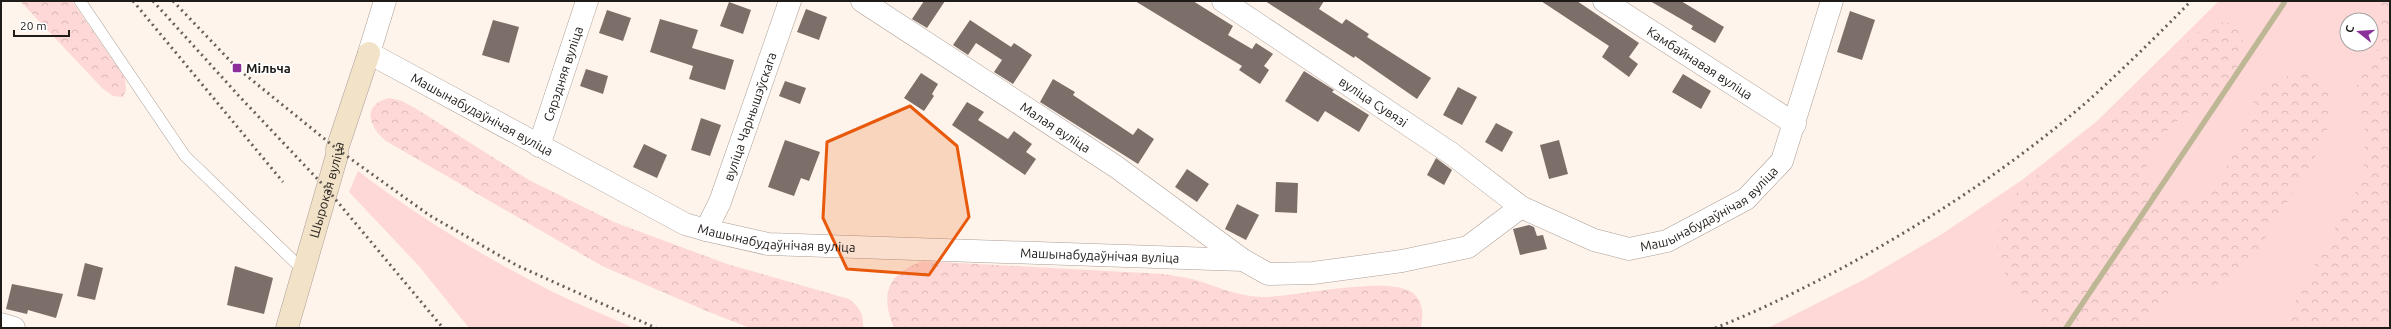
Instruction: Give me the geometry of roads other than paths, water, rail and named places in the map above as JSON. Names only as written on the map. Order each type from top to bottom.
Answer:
[{"type":"street","points":[[370,53],[385,1]]},
{"type":"street","name":"Сярэдняя вуліца","points":[[539,146],[587,1]]},
{"type":"street","name":"вуліца Чарнышэўскага","points":[[706,230],[720,202],[790,1]]},
{"type":"street","name":"Малая вуліца","points":[[862,1],[1115,166],[1243,260]]},
{"type":"street","name":"вуліца Сувязі","points":[[1223,1],[1452,154],[1521,207]]},
{"type":"street","name":"Камбайнавая вуліца","points":[[1604,1],[1795,124]]},
{"type":"street","name":"Машынабудаўнічая вуліца","points":[[370,53],[685,224],[706,230],[768,244],[1243,260],[1268,274],[1313,273],[1402,260],[1468,247],[1521,207],[1594,240],[1629,249],[1667,241],[1746,199],[1782,161],[1795,124],[1832,1]]},
{"type":"street","name":"Шырокая вуліца","points":[[287,328],[302,269],[337,155],[337,149],[370,53]]},
{"type":"street","points":[[1,324],[14,328]]},
{"type":"lane","points":[[80,1],[185,156],[302,269]]},
{"type":"waterway","points":[[2066,328],[2284,3]]},
{"type":"railway","points":[[133,1],[283,182]]},
{"type":"railway","points":[[153,1],[239,96],[326,188],[443,328]]},
{"type":"railway","points":[[173,1],[237,68],[337,149],[429,215],[516,265],[656,328]]},
{"type":"railway","points":[[1715,328],[1764,307],[1844,267],[1940,211],[1971,190],[2031,147],[2089,100],[2191,1]]},
{"type":"place","name":"Мільча","points":[[237,68]]}]
